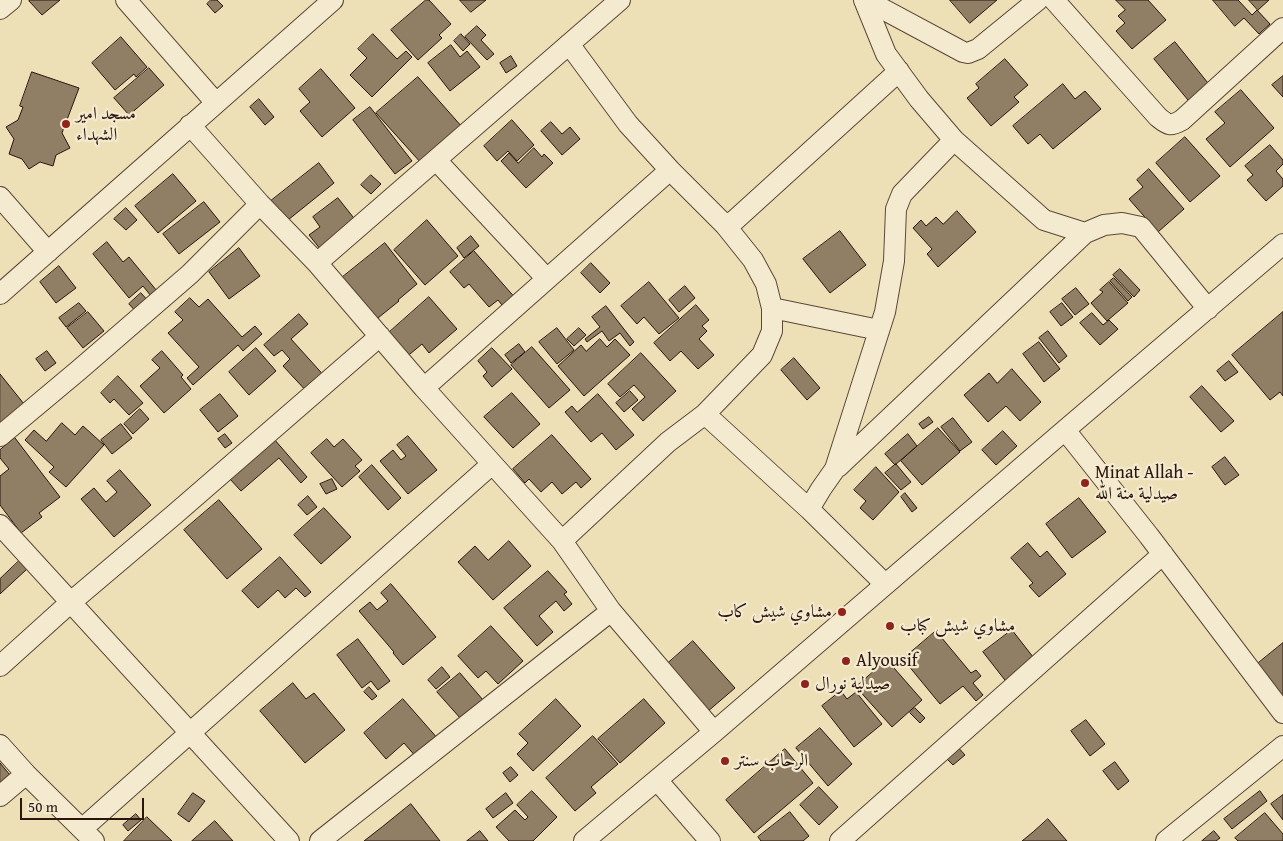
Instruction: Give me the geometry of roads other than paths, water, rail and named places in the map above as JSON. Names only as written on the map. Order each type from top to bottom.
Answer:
[{"type":"street","points":[[0,9],[10,0]]},
{"type":"street","points":[[126,0],[216,103]]},
{"type":"street","points":[[0,294],[333,0]]},
{"type":"street","points":[[317,264],[620,0]]},
{"type":"street","points":[[865,0],[968,53],[978,49],[1038,0]]},
{"type":"street","points":[[865,0],[886,54],[919,99],[954,140],[1044,220],[1085,233]]},
{"type":"street","points":[[1054,0],[1166,124],[1174,124],[1182,120],[1283,28]]},
{"type":"street","points":[[562,540],[668,442],[705,414],[762,355],[772,332],[772,308],[766,284],[753,260],[724,225],[628,124],[569,44]]},
{"type":"street","points":[[724,225],[734,222],[898,71]]},
{"type":"street","points":[[190,125],[260,204],[317,264],[424,388],[562,540],[611,611],[714,732]]},
{"type":"street","points":[[835,470],[885,312],[894,261],[896,209],[902,194],[954,140]]},
{"type":"street","points":[[436,160],[547,279]]},
{"type":"street","points":[[424,388],[670,170]]},
{"type":"street","points":[[0,197],[48,252]]},
{"type":"street","points":[[0,436],[190,274],[260,204]]},
{"type":"street","points":[[809,509],[820,489],[835,470],[1085,233],[1104,225],[1122,223],[1140,227],[1208,309]]},
{"type":"street","points":[[584,841],[714,732],[1065,430],[1281,249]]},
{"type":"street","points":[[772,308],[879,330]]},
{"type":"street","points":[[0,666],[71,602],[380,336]]},
{"type":"street","points":[[705,414],[809,509],[885,584]]},
{"type":"street","points":[[1065,430],[1163,554],[1283,712]]},
{"type":"street","points":[[0,745],[26,774],[88,835],[190,732],[492,464]]},
{"type":"street","points":[[0,525],[289,841]]},
{"type":"street","points":[[840,841],[1163,554]]},
{"type":"street","points":[[320,841],[611,611]]},
{"type":"street","points":[[1166,841],[1283,746]]},
{"type":"street","points":[[0,796],[26,774]]},
{"type":"street","points":[[657,780],[710,841]]},
{"type":"place","name":"مسجد امير الشهداء","points":[[66,124]]},
{"type":"place","name":"Minat Allah - صيدلية منة الله","points":[[1085,483]]},
{"type":"place","name":"مشاوي شيش كاب","points":[[842,612]]},
{"type":"place","name":"مشاوي شيش كباب","points":[[890,626]]},
{"type":"place","name":"Alyousif","points":[[846,661]]},
{"type":"place","name":"صيدلية نورال","points":[[805,684]]},
{"type":"place","name":"الرحاب سنتر","points":[[725,761]]}]
